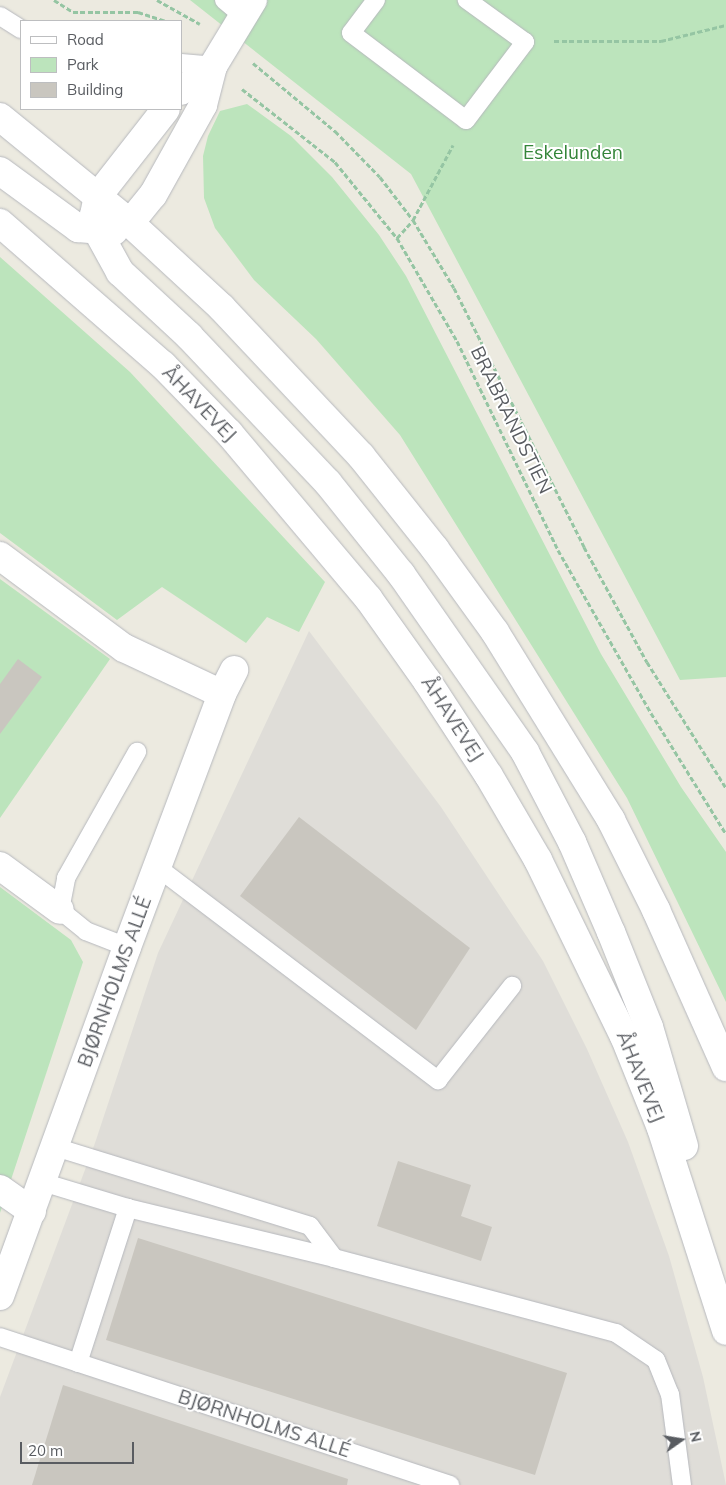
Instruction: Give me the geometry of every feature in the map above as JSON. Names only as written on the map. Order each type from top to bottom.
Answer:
[{"type":"main road","points":[[0,171],[78,228],[98,232],[115,231],[130,223],[153,195],[203,105],[213,66],[240,5]]},
{"type":"main road","points":[[182,89],[213,66]]},
{"type":"main road","points":[[165,110],[98,196],[94,215],[98,232],[120,272],[189,336],[328,483],[406,581],[525,752],[572,842],[649,1027],[679,1124],[726,1323]]},
{"type":"main road","points":[[0,117],[130,223],[222,308],[361,456],[495,632],[611,820],[656,910],[726,1067]]},
{"type":"main road","name":"ÅHAVEVEJ","points":[[0,223],[62,274],[163,365],[295,508],[368,598],[489,776],[538,860],[624,1036],[664,1137],[726,1331]]},
{"type":"main road","points":[[0,556],[124,648],[222,694]]},
{"type":"main road","name":"BJØRNHOLMS ALLÉ","points":[[0,1296],[127,947],[222,694],[234,670]]},
{"type":"main road","points":[[0,866],[60,910]]},
{"type":"main road","points":[[0,1189],[32,1211]]},
{"type":"lane","points":[[376,0],[351,33],[466,120],[525,42],[467,0]]},
{"type":"lane","points":[[0,16],[20,28]]},
{"type":"lane","points":[[182,63],[213,66]]},
{"type":"lane","points":[[127,947],[86,931],[60,910],[66,878],[137,752]]},
{"type":"lane","points":[[157,867],[438,1080],[512,986]]},
{"type":"lane","points":[[54,1147],[310,1226],[334,1258]]},
{"type":"lane","points":[[42,1182],[128,1208],[334,1258],[616,1333],[656,1360],[660,1369],[670,1394],[682,1485]]},
{"type":"lane","points":[[78,1363],[128,1208]]},
{"type":"lane","name":"BJØRNHOLMS ALLÉ","points":[[0,1337],[450,1485]]},
{"type":"path","points":[[54,0],[73,12],[138,12],[163,20]]},
{"type":"path","points":[[157,0],[226,40],[335,132],[380,176],[412,220],[454,288],[584,547],[647,662],[726,788]]},
{"type":"path","points":[[525,42],[661,41],[726,25]]},
{"type":"path","name":"BRABRANDSTIEN","points":[[213,66],[335,162],[397,238],[457,341],[558,550],[651,712],[726,834]]},
{"type":"path","points":[[397,238],[412,220],[466,120]]},
{"type":"shaded area","points":[[309,631],[441,807],[543,961],[587,1049],[628,1142],[669,1256],[703,1377],[726,1485],[0,1485],[0,1397],[95,1143],[158,953]]},
{"type":"green space","name":"Eskelunden","points":[[190,0],[726,0],[726,677],[680,680],[411,174]]},
{"type":"green space","points":[[247,104],[291,136],[332,177],[379,235],[406,276],[601,654],[681,787],[726,852],[726,1002],[627,798],[400,435],[316,339],[254,280],[215,228],[204,198],[203,156],[208,136],[220,111]]},
{"type":"green space","points":[[0,257],[130,372],[325,582],[299,632],[267,617],[246,643],[162,587],[117,620],[0,533]]},
{"type":"green space","points":[[0,579],[110,659],[0,818]]},
{"type":"green space","points":[[0,887],[71,940],[83,962],[0,1213]]},
{"type":"building","points":[[18,659],[42,677],[0,734],[0,684]]},
{"type":"building","points":[[299,817],[470,948],[416,1030],[240,896]]},
{"type":"building","points":[[398,1161],[471,1185],[461,1216],[492,1227],[481,1261],[377,1226]]},
{"type":"building","points":[[138,1238],[567,1373],[535,1475],[106,1340]]},
{"type":"building","points":[[63,1385],[348,1479],[347,1485],[32,1485]]}]
